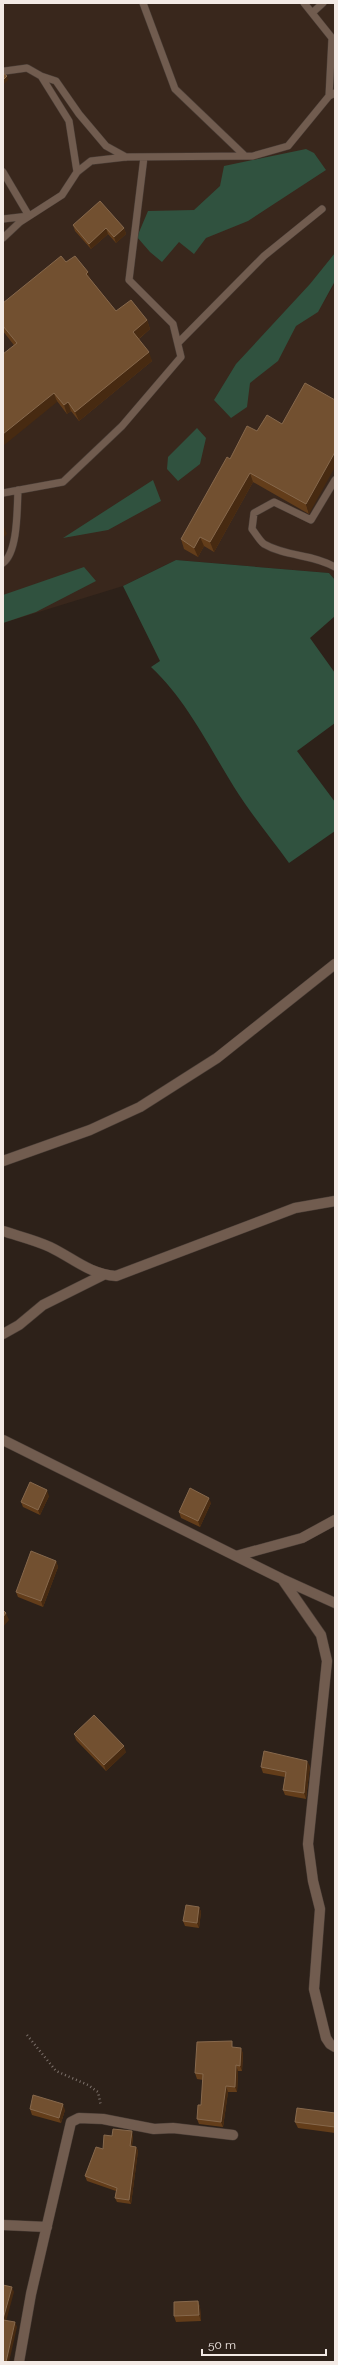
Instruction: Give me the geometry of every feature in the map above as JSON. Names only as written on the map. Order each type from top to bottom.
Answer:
[{"type":"street","points":[[3,1161],[90,1130],[140,1107],[217,1058],[335,964]]},
{"type":"street","points":[[3,1231],[50,1247],[82,1266],[104,1275],[116,1276],[133,1271],[295,1208],[335,1201]]},
{"type":"street","points":[[3,1334],[19,1325],[43,1305],[104,1275]]},
{"type":"street","points":[[3,1440],[282,1579],[335,1603]]},
{"type":"street","points":[[236,1556],[302,1538],[335,1520]]},
{"type":"street","points":[[282,1579],[321,1635],[327,1661],[308,1844],[313,1881],[320,1909],[314,1989],[326,2038],[330,2044],[335,2047]]},
{"type":"street","points":[[19,2362],[47,2227],[71,2122],[79,2118],[99,2119],[154,2129],[173,2128],[233,2135]]},
{"type":"street","points":[[3,2225],[47,2227]]},
{"type":"lane","points":[[143,3],[175,89],[245,156]]},
{"type":"lane","points":[[3,238],[29,216],[62,195],[76,172],[91,161],[126,157],[253,156],[288,146],[332,95],[332,38],[304,3]]},
{"type":"lane","points":[[312,13],[323,3]]},
{"type":"lane","points":[[5,71],[27,68],[41,76],[56,81],[79,114],[106,146],[126,157]]},
{"type":"lane","points":[[41,76],[69,121],[76,172]]},
{"type":"lane","points":[[3,493],[63,482],[122,426],[181,357],[173,324],[129,280],[144,158]]},
{"type":"lane","points":[[3,172],[29,216]]},
{"type":"lane","points":[[178,343],[264,256],[322,209]]},
{"type":"lane","points":[[3,220],[29,216]]},
{"type":"lane","points":[[335,480],[311,520],[274,502],[254,513],[252,529],[263,543],[285,552],[326,562],[335,567]]},
{"type":"lane","points":[[3,563],[8,559],[16,529],[18,490]]},
{"type":"path","points":[[27,2035],[56,2071],[88,2085],[98,2092],[102,2103],[99,2119]]},
{"type":"shaded area","points":[[3,3],[335,3],[335,282],[323,304],[335,283],[335,580],[329,573],[176,560],[123,586],[3,623]]},
{"type":"green space","points":[[306,149],[314,153],[326,170],[248,221],[206,238],[194,254],[179,242],[162,262],[150,252],[137,237],[148,211],[194,210],[220,186],[224,166]]},
{"type":"green space","points":[[335,253],[335,281],[318,312],[296,326],[278,361],[250,383],[247,407],[231,418],[214,400],[236,364],[310,284]]},
{"type":"green space","points":[[197,428],[206,438],[200,464],[178,481],[167,469],[168,457]]},
{"type":"green space","points":[[153,480],[161,501],[108,530],[63,538]]},
{"type":"green space","points":[[176,560],[329,573],[335,580],[335,616],[310,638],[335,673],[335,723],[297,751],[335,802],[335,831],[289,863],[240,797],[206,740],[176,694],[151,667],[160,661],[123,586]]},
{"type":"green space","points":[[84,567],[96,581],[36,612],[3,623],[3,595]]},
{"type":"building","points":[[3,73],[7,76],[3,80]]},
{"type":"building","points":[[100,201],[124,228],[114,237],[106,228],[89,244],[73,225]]},
{"type":"building","points":[[61,256],[66,262],[75,256],[88,272],[86,274],[116,311],[131,300],[147,320],[133,332],[149,352],[75,412],[68,402],[64,405],[54,393],[3,434],[3,354],[17,343],[3,326],[3,303]]},
{"type":"building","points":[[305,383],[335,400],[335,452],[306,504],[250,473],[210,542],[200,537],[194,548],[181,539],[227,457],[230,459],[247,426],[257,431],[267,415],[282,424]]},
{"type":"building","points":[[30,1482],[47,1490],[38,1510],[21,1502]]},
{"type":"building","points":[[190,1488],[209,1498],[198,1521],[179,1512]]},
{"type":"building","points":[[31,1551],[56,1561],[41,1601],[16,1592]]},
{"type":"building","points":[[3,1610],[6,1613],[3,1617]]},
{"type":"building","points":[[94,1715],[124,1746],[104,1765],[74,1734]]},
{"type":"building","points":[[264,1751],[307,1761],[304,1793],[283,1790],[286,1772],[261,1767]]},
{"type":"building","points":[[186,1905],[199,1907],[197,1923],[183,1921]]},
{"type":"building","points":[[232,2041],[232,2047],[241,2048],[240,2066],[236,2065],[235,2087],[226,2086],[221,2122],[197,2119],[198,2105],[201,2105],[203,2074],[195,2073],[197,2042]]},
{"type":"building","points":[[33,2095],[63,2104],[59,2118],[30,2109]]},
{"type":"building","points":[[297,2108],[335,2113],[335,2127],[295,2122]]},
{"type":"building","points":[[113,2129],[132,2131],[130,2146],[136,2147],[129,2200],[115,2198],[117,2188],[85,2176],[96,2147],[103,2149],[104,2135],[112,2136]]},
{"type":"building","points":[[3,2285],[12,2287],[3,2319]]},
{"type":"building","points":[[198,2301],[199,2315],[174,2316],[174,2302]]},
{"type":"building","points":[[3,2320],[15,2322],[6,2362],[3,2362]]}]
